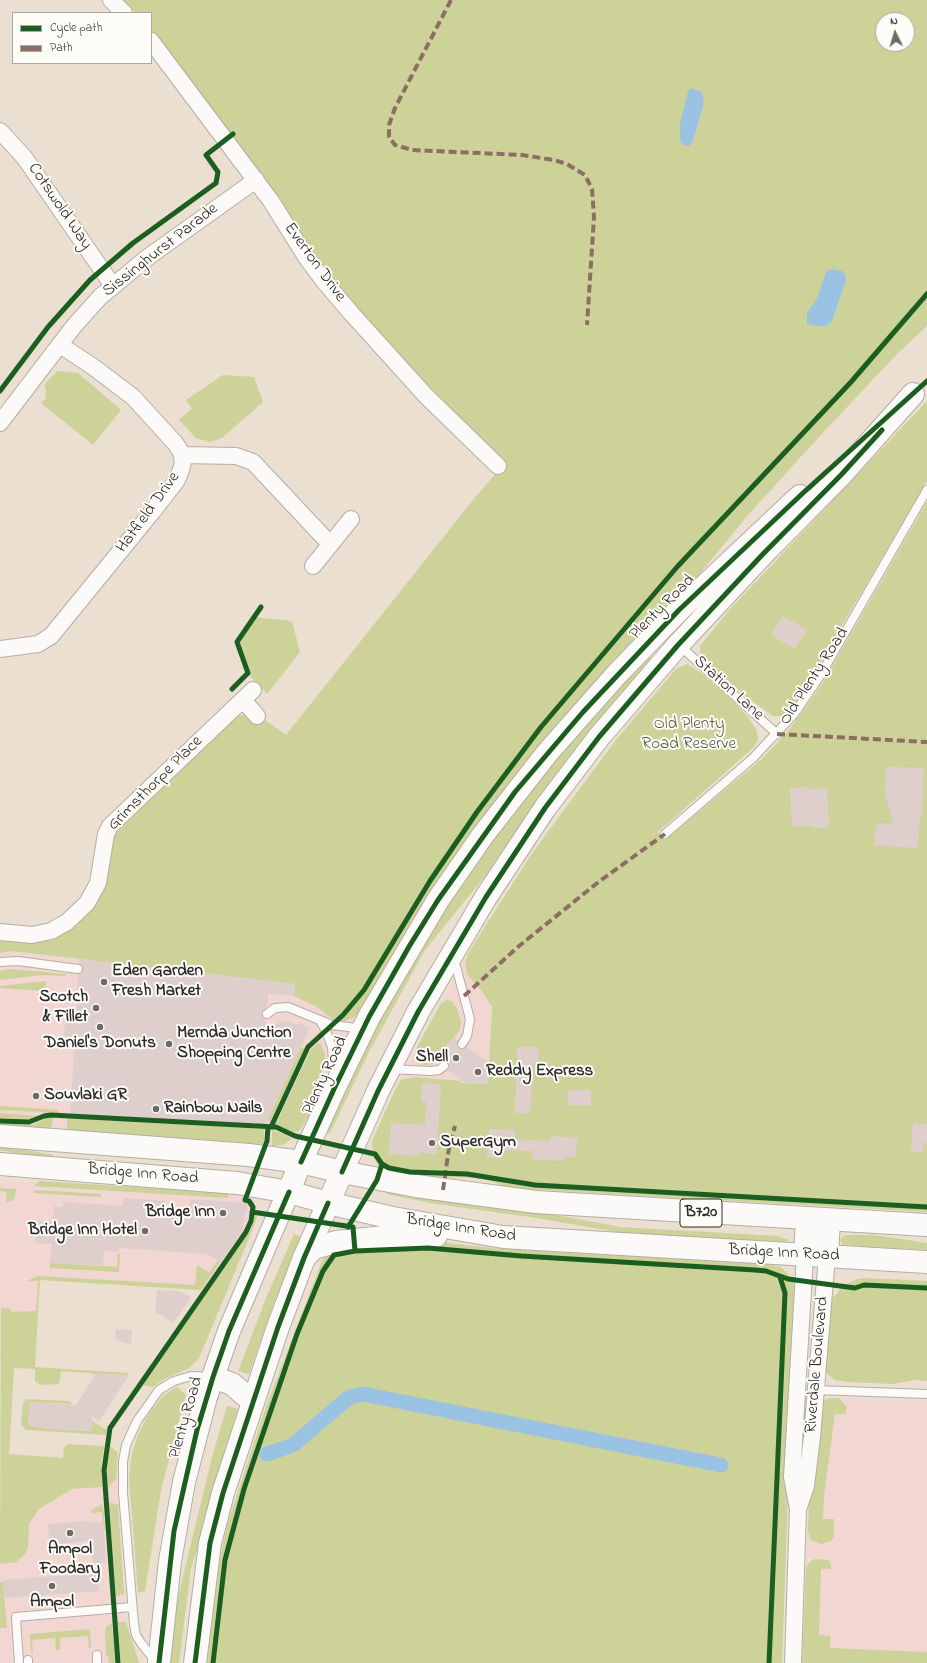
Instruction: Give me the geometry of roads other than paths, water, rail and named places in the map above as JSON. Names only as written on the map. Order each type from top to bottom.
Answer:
[{"type":"main road","name":"Plenty Road","points":[[195,1663],[210,1543],[223,1493],[252,1401],[304,1258],[328,1203],[389,1069],[452,952],[514,853],[558,790],[599,737],[678,645],[763,554],[841,475],[920,388]]},
{"type":"main road","name":"Plenty Road","points":[[158,1663],[170,1561],[179,1507],[197,1430],[213,1377],[229,1332],[301,1162],[334,1089],[370,1017],[438,900],[515,792],[583,712],[679,610],[814,483],[920,388]]},
{"type":"main road","name":"Bridge Inn Road","points":[[0,1136],[241,1154],[301,1162],[376,1180],[518,1200],[807,1219],[927,1225]]},
{"type":"main road","name":"Bridge Inn Road","points":[[0,1164],[237,1183],[289,1192],[328,1203],[393,1218],[503,1237],[927,1262]]},
{"type":"main road","name":"Riverdale Boulevard","points":[[805,1255],[807,1219]]},
{"type":"main road","name":"Riverdale Boulevard","points":[[827,1256],[829,1220]]},
{"type":"main road","points":[[304,1258],[310,1251],[321,1245],[354,1239],[411,1236],[503,1237]]},
{"type":"main road","points":[[213,1377],[232,1384],[252,1401]]},
{"type":"street","points":[[111,0],[123,12]]},
{"type":"street","name":"Everton Drive","points":[[152,42],[201,110],[256,180],[306,257],[351,313],[426,396],[498,466]]},
{"type":"street","name":"Cotswold Way","points":[[0,131],[24,156],[113,286]]},
{"type":"street","name":"Sissinghurst Parade","points":[[2,416],[74,326],[113,286],[148,257],[256,180]]},
{"type":"street","name":"Hatfield Drive","points":[[0,649],[38,644],[45,641],[55,632],[153,511],[176,480],[182,463],[175,443],[133,397],[92,366],[60,345]]},
{"type":"street","points":[[182,463],[217,461],[228,456],[245,458],[262,470],[330,544]]},
{"type":"street","points":[[312,566],[351,519]]},
{"type":"street","name":"Grimsthorpe Place","points":[[0,932],[32,935],[51,932],[67,922],[82,908],[93,894],[98,884],[106,834],[110,826],[248,695],[257,716]]},
{"type":"street","name":"Riverdale Boulevard","points":[[793,1663],[798,1509],[792,1477],[805,1255]]},
{"type":"street","name":"Riverdale Boulevard","points":[[798,1509],[808,1478],[827,1256]]},
{"type":"street","points":[[797,1390],[816,1390]]},
{"type":"lane","name":"Old Plenty Road","points":[[665,834],[740,770],[777,734],[820,676],[927,490]]},
{"type":"lane","name":"Station Lane","points":[[678,645],[777,734]]},
{"type":"lane","points":[[452,952],[470,1019],[467,1036],[462,1044]]},
{"type":"lane","points":[[0,962],[18,961],[78,969]]},
{"type":"lane","points":[[267,1014],[275,1008],[288,1007],[299,1010],[320,1021],[340,1027],[357,1028],[370,1017]]},
{"type":"lane","points":[[320,1021],[326,1031],[332,1047],[334,1089]]},
{"type":"lane","points":[[389,1069],[431,1071],[439,1070],[444,1066]]},
{"type":"lane","points":[[158,1663],[136,1635],[132,1607],[122,1476],[123,1462],[130,1434],[152,1398],[166,1385],[191,1376],[213,1377]]},
{"type":"lane","points":[[816,1390],[927,1394]]},
{"type":"lane","points":[[17,1662],[16,1617],[132,1607]]},
{"type":"water","points":[[691,88],[702,92],[704,102],[693,141],[689,146],[686,146],[681,143],[680,124],[688,91]]},
{"type":"water","points":[[831,269],[842,271],[846,276],[832,321],[823,327],[807,324],[807,313],[817,298],[826,272]]},
{"type":"waterway","points":[[267,1454],[293,1445],[347,1399],[362,1394],[721,1465]]},
{"type":"place","name":"Eden Garden Fresh Market","points":[[104,982]]},
{"type":"place","name":"Scotch & Fillet","points":[[96,1008]]},
{"type":"place","name":"Daniel's Donuts","points":[[100,1027]]},
{"type":"place","name":"Mernda Junction Shopping Centre","points":[[169,1044]]},
{"type":"place","name":"Shell","points":[[456,1058]]},
{"type":"place","name":"Reddy Express","points":[[478,1072]]},
{"type":"place","name":"Souvlaki GR","points":[[36,1096]]},
{"type":"place","name":"Rainbow Nails","points":[[156,1109]]},
{"type":"place","name":"SuperGym","points":[[432,1143]]},
{"type":"place","name":"Bridge Inn","points":[[223,1213]]},
{"type":"place","name":"Bridge Inn Hotel","points":[[145,1231]]},
{"type":"place","name":"Ampol Foodary","points":[[70,1533]]},
{"type":"place","name":"Ampol","points":[[52,1586]]},
{"type":"park label","name":"Old Plenty Road Reserve","points":[[689,735]]}]
